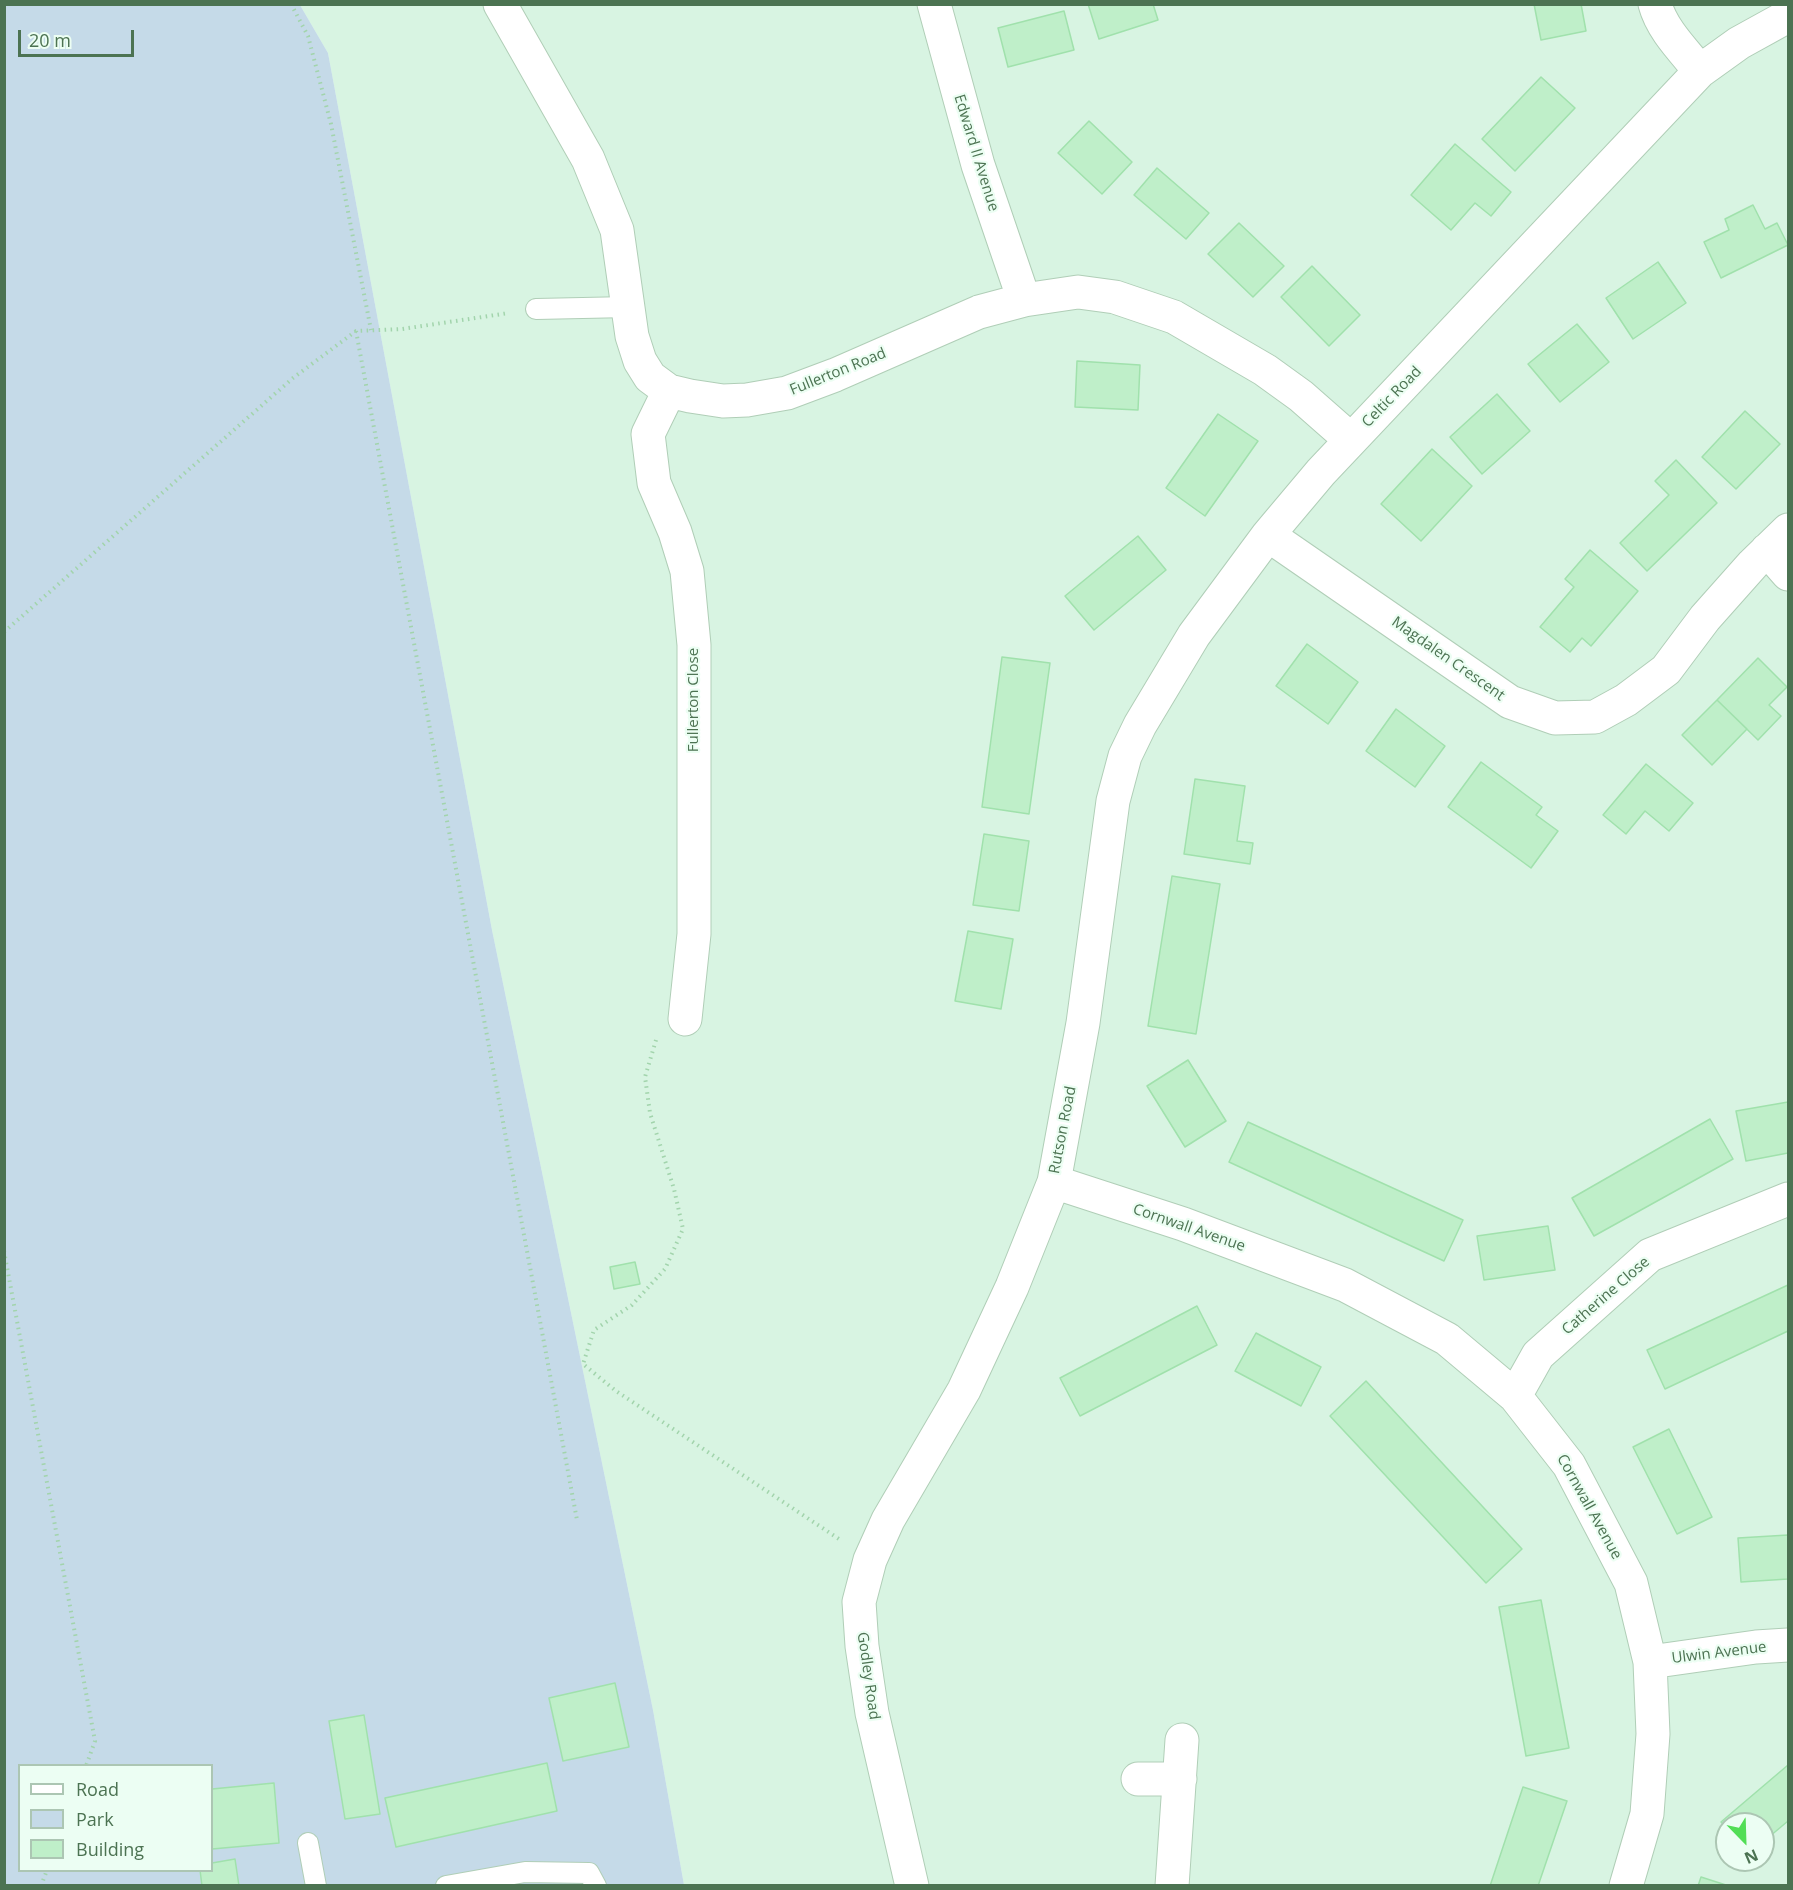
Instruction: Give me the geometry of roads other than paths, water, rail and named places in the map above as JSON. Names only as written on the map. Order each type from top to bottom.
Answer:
[{"type":"street","name":"Fullerton Road","points":[[500,4],[588,159],[617,230],[632,336],[640,361],[650,377],[669,391],[723,401],[747,400],[787,393],[835,375],[980,312],[1024,300],[1078,292],[1115,297],[1174,317],[1265,370],[1301,396],[1351,440]]},
{"type":"street","name":"Edward II Avenue","points":[[934,4],[978,165],[1024,300]]},
{"type":"street","points":[[1655,4],[1658,15],[1700,71]]},
{"type":"street","name":"Celtic Road","points":[[1125,756],[1140,725],[1194,635],[1268,535],[1321,472],[1700,71],[1739,43],[1788,16]]},
{"type":"street","name":"Fullerton Close","points":[[669,391],[648,434],[654,483],[675,532],[687,571],[694,645],[694,934],[685,1019]]},
{"type":"street","name":"Magdalen Crescent","points":[[1268,535],[1510,702],[1555,718],[1595,717],[1626,700],[1666,670],[1705,618],[1778,540]]},
{"type":"street","points":[[1778,540],[1788,574]]},
{"type":"street","name":"Rutson Road","points":[[915,1476],[964,1390],[1012,1287],[1053,1182],[1083,1023],[1113,801],[1125,756]]},
{"type":"street","name":"Cornwall Avenue","points":[[1053,1182],[1183,1224],[1345,1285],[1447,1339],[1515,1396],[1569,1465],[1630,1583],[1650,1662],[1653,1734],[1647,1814],[1626,1886]]},
{"type":"street","name":"Catherine Close","points":[[1515,1396],[1538,1355],[1650,1255],[1788,1199]]},
{"type":"street","name":"Godley Road","points":[[912,1886],[872,1713],[862,1646],[859,1602],[870,1560],[888,1520],[915,1476]]},
{"type":"street","name":"Ulwin Avenue","points":[[1650,1662],[1756,1647],[1788,1645]]},
{"type":"street","points":[[1172,1886],[1182,1740]]},
{"type":"street","points":[[1138,1779],[1180,1779]]},
{"type":"lane","points":[[536,309],[629,307]]},
{"type":"lane","points":[[308,1843],[316,1886]]},
{"type":"lane","points":[[446,1886],[525,1872],[589,1874],[596,1886]]}]
